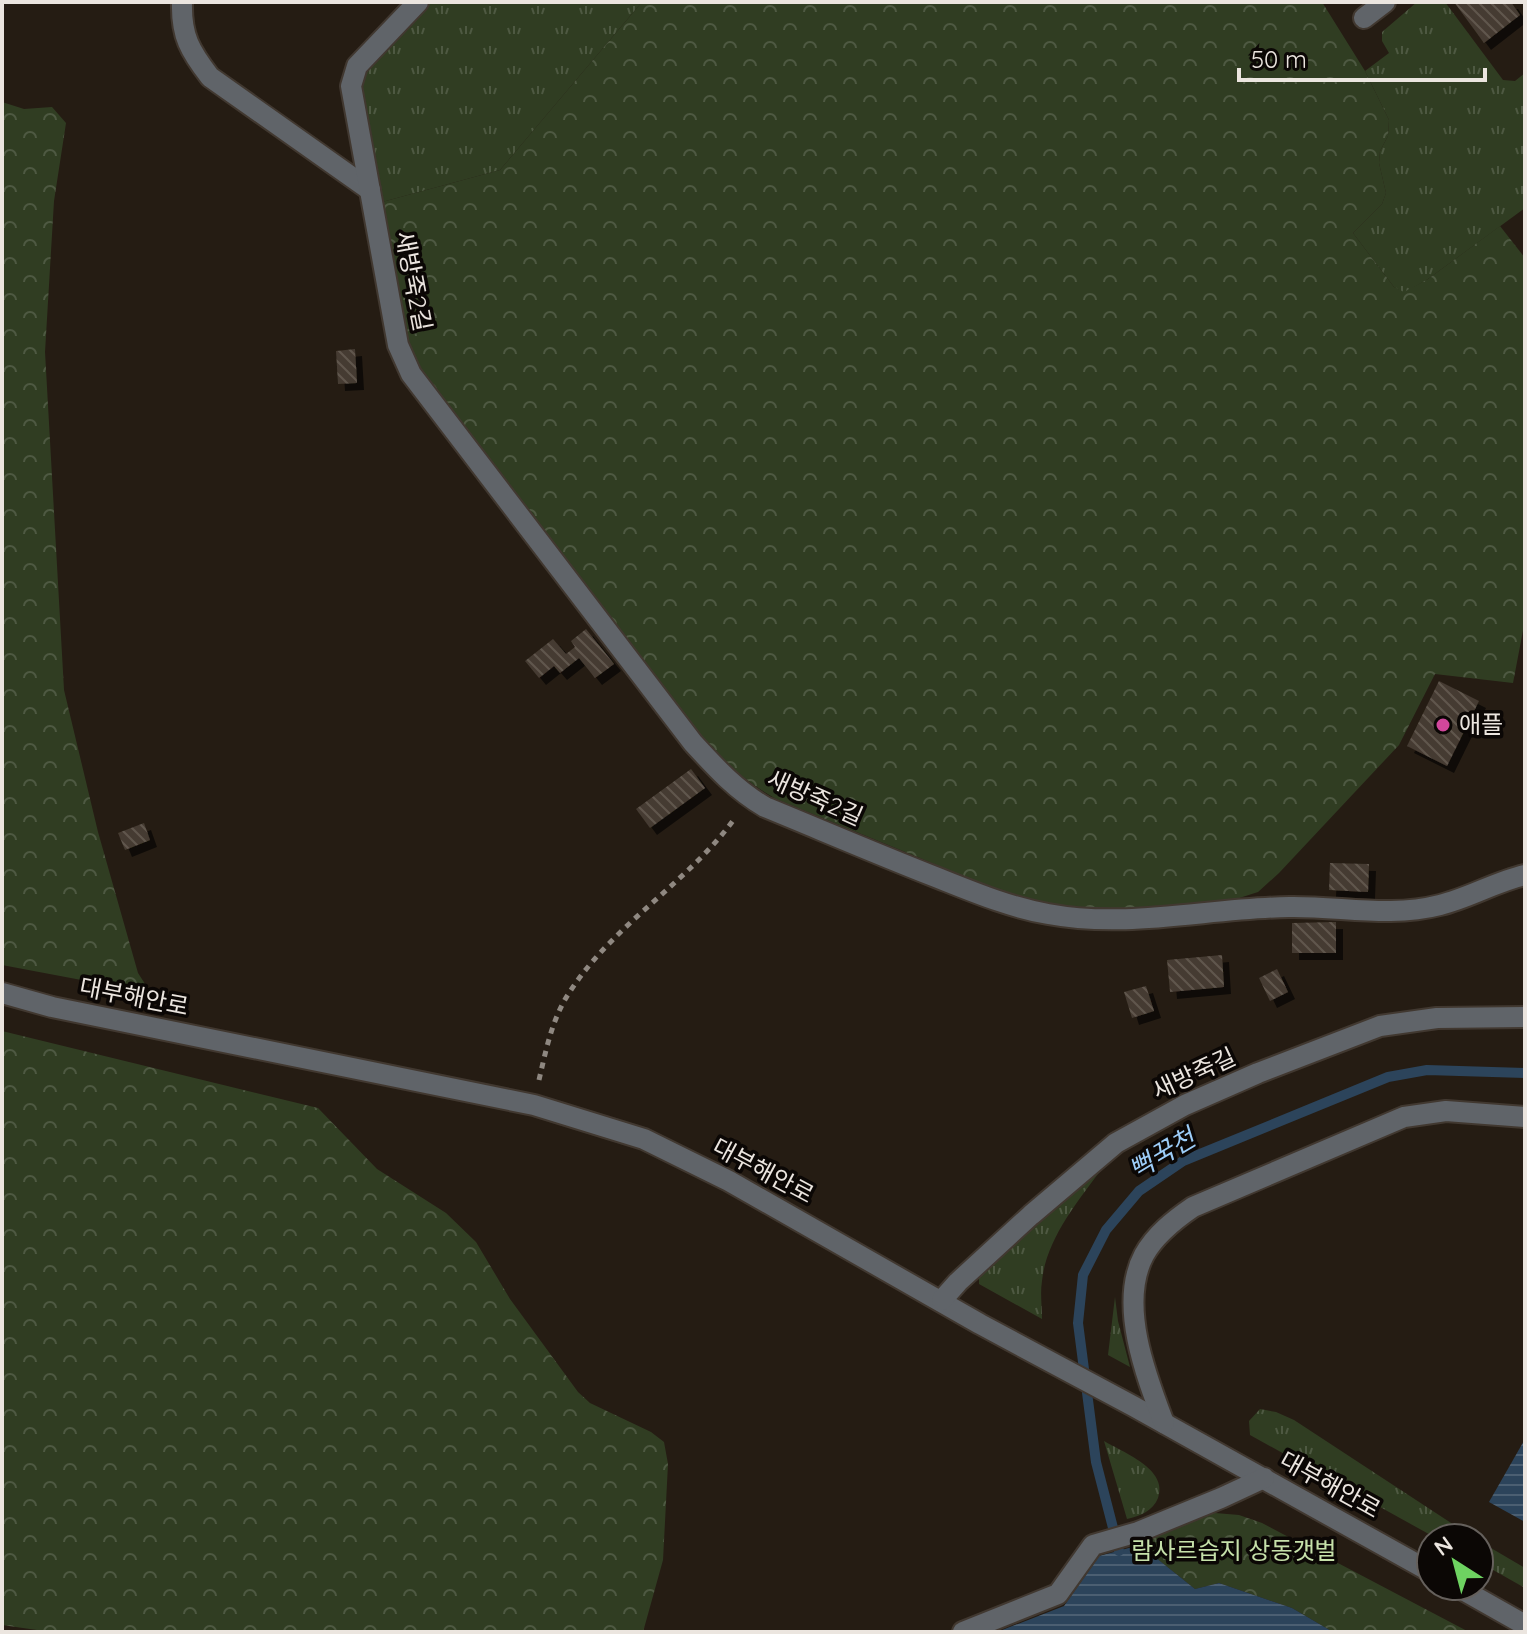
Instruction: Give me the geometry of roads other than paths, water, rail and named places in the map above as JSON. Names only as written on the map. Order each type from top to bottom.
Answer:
[{"type":"street","points":[[182,2],[181,25],[191,53],[210,77],[370,190]]},
{"type":"street","name":"새방죽2길","points":[[418,2],[365,56],[352,76],[351,86],[398,345],[411,374],[693,743],[721,774],[750,798],[765,807],[1003,904],[1086,919],[1116,921],[1291,907],[1389,912],[1438,906],[1525,875]]},
{"type":"street","points":[[1364,18],[1385,2]]},
{"type":"street","name":"대부해안로","points":[[2,993],[52,1007],[534,1105],[644,1139],[729,1181],[980,1324],[1415,1563]]},
{"type":"street","name":"새방죽길","points":[[942,1300],[1031,1215],[1116,1143],[1185,1105],[1380,1026],[1437,1018],[1525,1017]]},
{"type":"street","points":[[1164,1423],[1139,1348],[1134,1290],[1144,1256],[1177,1218],[1193,1207],[1404,1117],[1446,1111],[1525,1117]]},
{"type":"street","points":[[963,1632],[1058,1594],[1093,1545],[1138,1532],[1264,1478]]},
{"type":"street","points":[[1484,1602],[1525,1625]]},
{"type":"water","points":[[1525,1439],[1525,1522],[1489,1502]]},
{"type":"water","points":[[1140,1545],[1195,1589],[1219,1583],[1292,1608],[1333,1632],[997,1632],[1064,1606],[1099,1556]]},
{"type":"waterway","name":"뻑꾹천","points":[[1119,1551],[1096,1462],[1078,1323],[1083,1275],[1106,1230],[1139,1191],[1183,1161],[1388,1077],[1427,1070],[1525,1073]]},
{"type":"place","name":"애플","points":[[1443,725]]},
{"type":"park label","name":"람사르습지 상동갯벌","points":[[1234,1551]]}]
